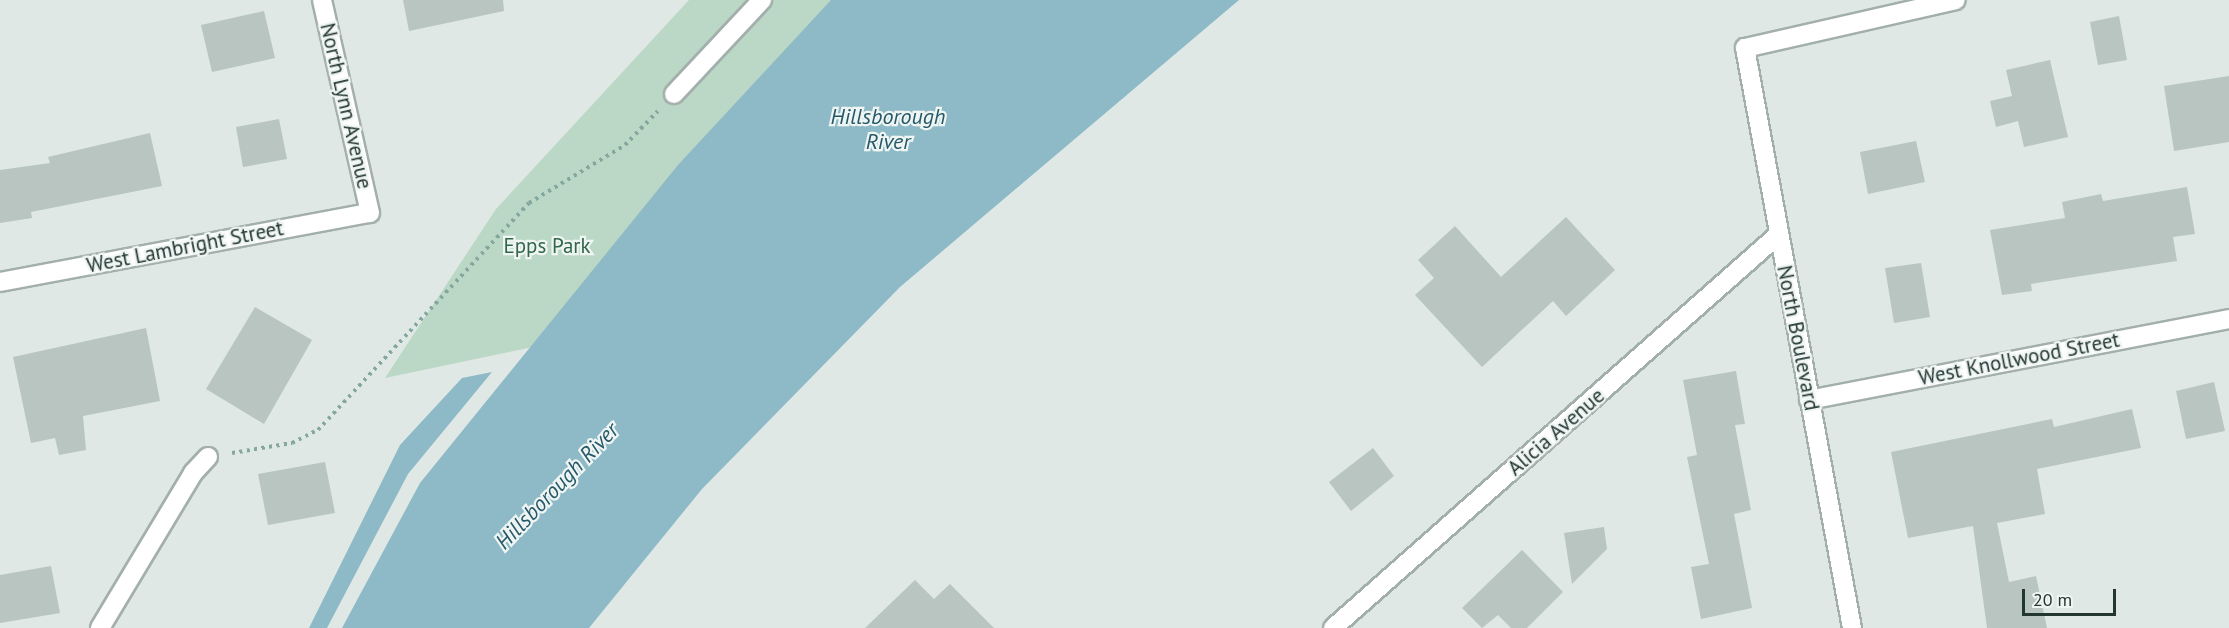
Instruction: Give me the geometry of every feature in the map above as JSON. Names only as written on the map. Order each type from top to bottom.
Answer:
[{"type":"street","name":"North Lynn Avenue","points":[[322,0],[370,213]]},
{"type":"street","points":[[674,94],[762,0]]},
{"type":"street","points":[[1892,8],[1956,0]]},
{"type":"street","name":"North Boulevard","points":[[1851,628],[1745,48],[1892,8]]},
{"type":"street","name":"West Lambright Street","points":[[0,282],[370,213]]},
{"type":"street","name":"Alicia Avenue","points":[[1333,628],[1778,235]]},
{"type":"street","name":"West Knollwood Street","points":[[1809,400],[2229,319]]},
{"type":"street","points":[[100,628],[193,473],[208,457]]},
{"type":"path","points":[[208,457],[292,443],[318,430],[529,203],[625,145],[674,94]]},
{"type":"green space","name":"Epps Park","points":[[689,0],[848,0],[547,344],[385,378],[496,209]]},
{"type":"water","name":"Hillsborough River","points":[[831,0],[1239,0],[900,287],[702,489],[589,628],[342,628],[420,483],[678,165]]},
{"type":"water","points":[[492,372],[408,474],[327,628],[309,628],[400,445],[462,378]]},
{"type":"building","points":[[403,0],[503,0],[504,11],[409,31]]},
{"type":"building","points":[[264,11],[275,58],[212,72],[201,25]]},
{"type":"building","points":[[2119,16],[2127,60],[2098,65],[2090,22]]},
{"type":"building","points":[[2050,60],[2068,137],[2024,147],[2018,121],[1996,127],[1990,101],[2012,96],[2006,70]]},
{"type":"building","points":[[2229,76],[2229,142],[2174,151],[2164,86]]},
{"type":"building","points":[[279,119],[287,159],[243,167],[236,127]]},
{"type":"building","points":[[150,133],[162,186],[31,212],[32,218],[0,223],[0,170],[50,163],[48,157]]},
{"type":"building","points":[[1916,141],[1925,182],[1868,194],[1860,152]]},
{"type":"building","points":[[2187,187],[2195,234],[2173,237],[2177,261],[2031,284],[2032,291],[2002,295],[1990,230],[2065,218],[2062,202],[2101,194],[2103,201]]},
{"type":"building","points":[[1566,217],[1615,270],[1566,316],[1553,301],[1482,367],[1415,295],[1434,278],[1418,260],[1455,226],[1501,277]]},
{"type":"building","points":[[1921,263],[1930,317],[1894,323],[1885,268]]},
{"type":"building","points":[[255,307],[312,340],[264,424],[206,389]]},
{"type":"building","points":[[146,328],[160,401],[83,416],[86,450],[59,455],[55,438],[31,443],[13,357]]},
{"type":"building","points":[[1736,371],[1745,424],[1735,425],[1751,510],[1734,514],[1752,608],[1701,619],[1691,567],[1709,564],[1687,457],[1697,455],[1683,380]]},
{"type":"building","points":[[2214,382],[2225,431],[2186,439],[2176,391]]},
{"type":"building","points":[[2132,409],[2141,448],[2037,469],[2045,514],[1997,523],[2009,582],[2036,576],[2047,628],[1987,628],[1973,526],[1908,538],[1891,452],[2052,419],[2054,427]]},
{"type":"building","points":[[1373,448],[1394,476],[1351,511],[1329,482]]},
{"type":"building","points":[[325,462],[335,513],[268,525],[258,474]]},
{"type":"building","points":[[1604,527],[1607,549],[1572,584],[1564,533]]},
{"type":"building","points":[[1522,550],[1563,592],[1527,628],[1511,628],[1498,615],[1482,628],[1462,608]]},
{"type":"building","points":[[51,566],[60,613],[0,623],[0,575]]},
{"type":"building","points":[[915,580],[934,599],[950,584],[994,628],[865,628]]}]
